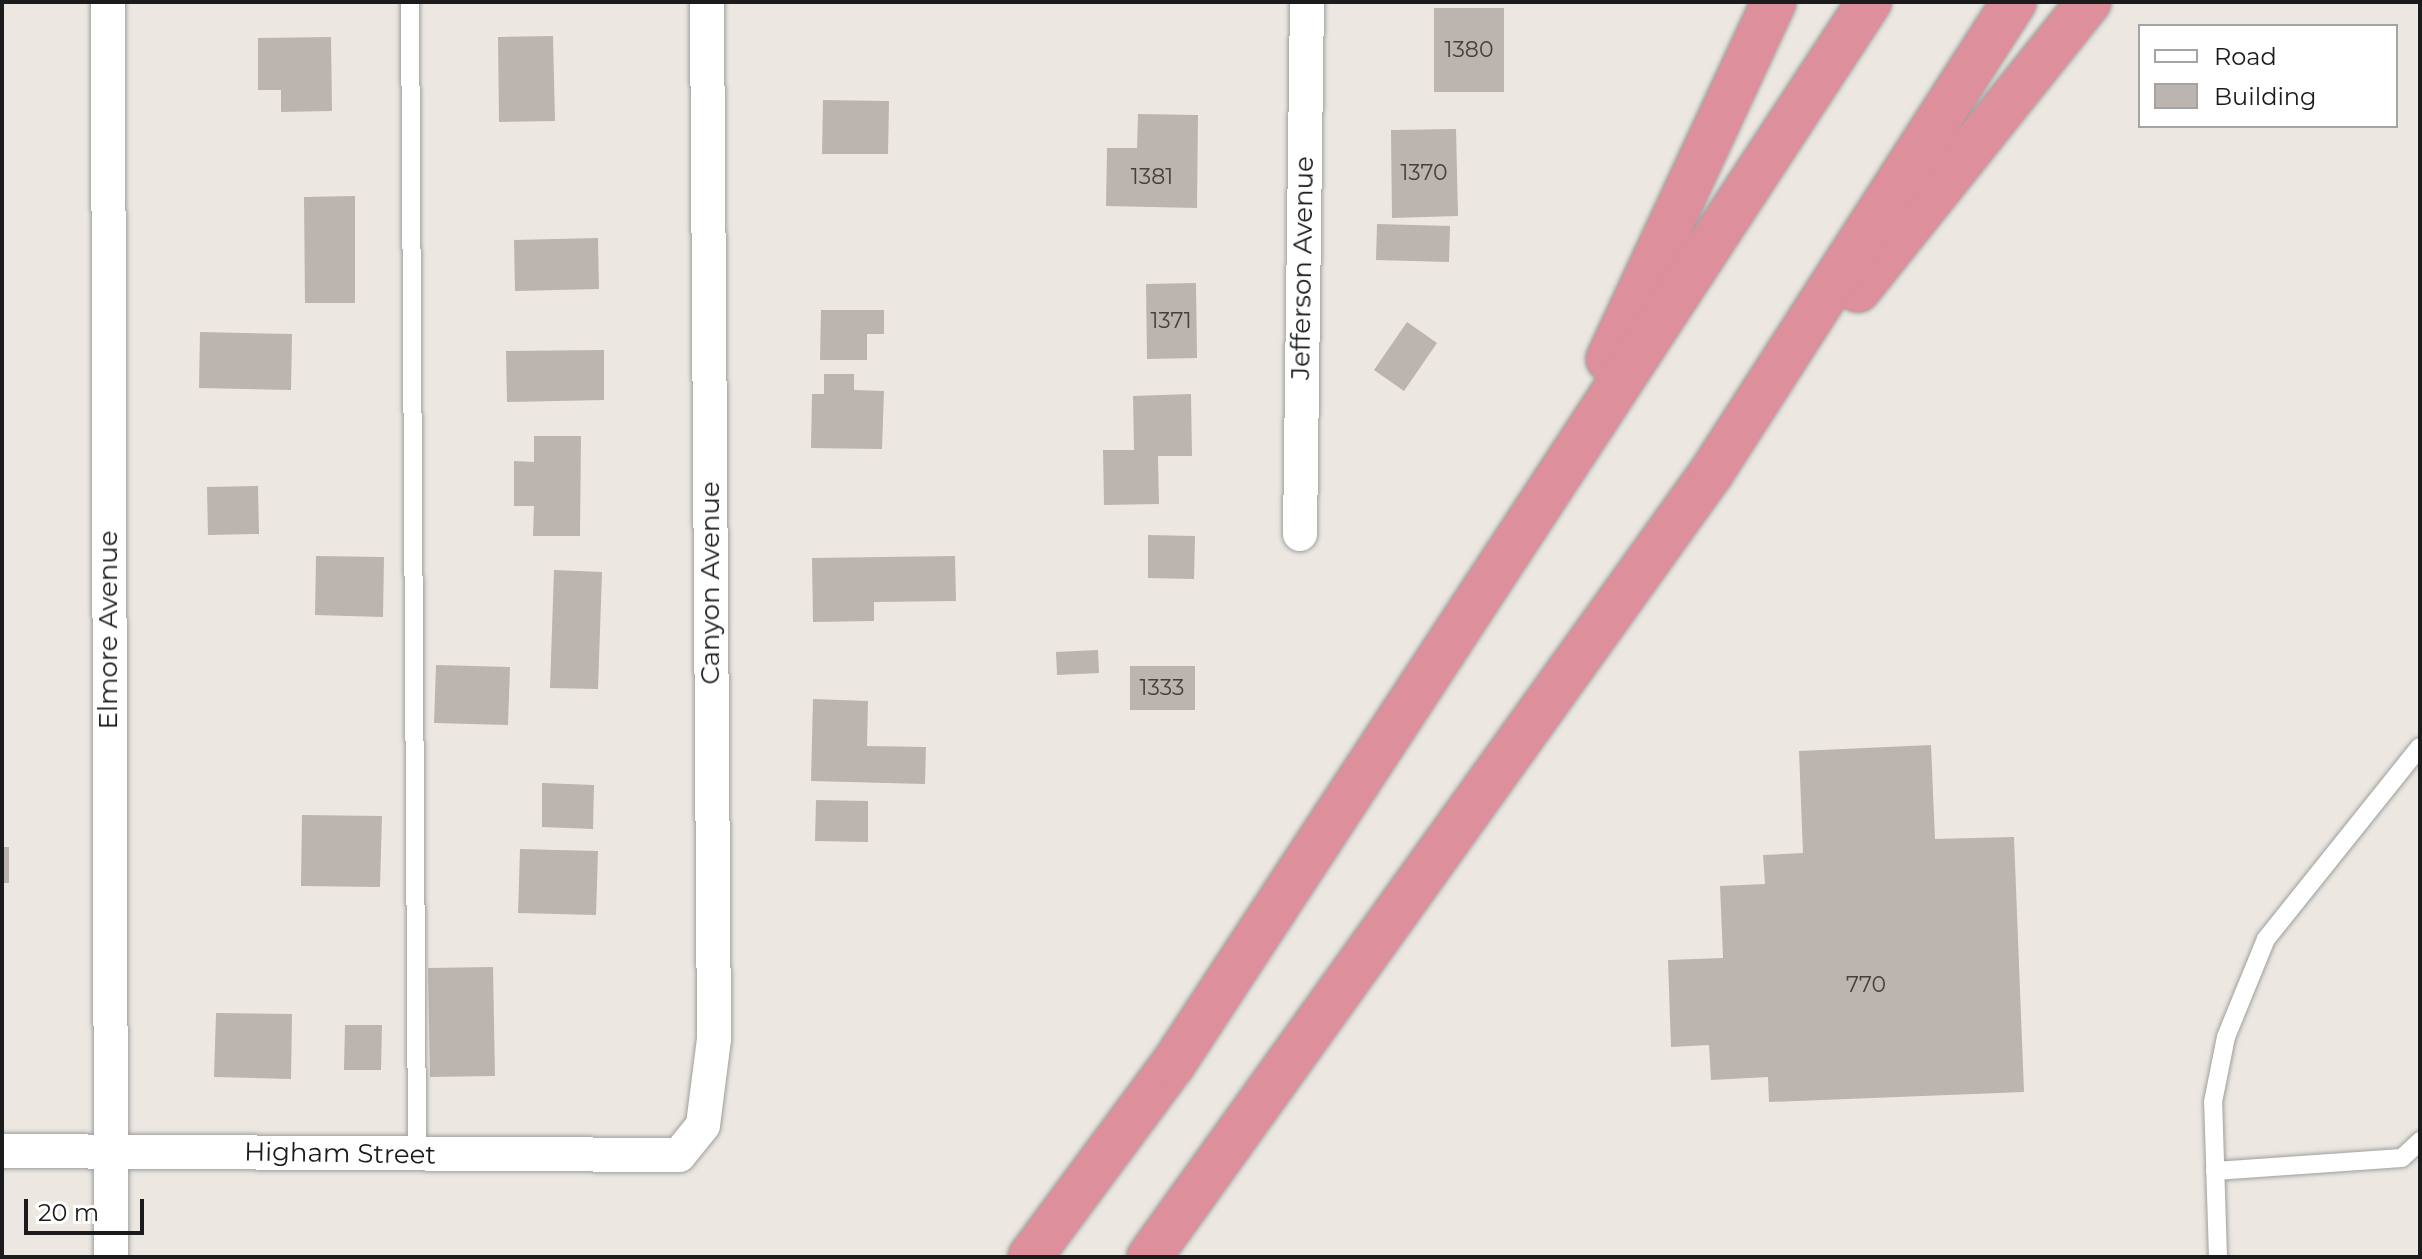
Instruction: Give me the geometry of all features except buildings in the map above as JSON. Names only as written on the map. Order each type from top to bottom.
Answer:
[{"type":"highway","points":[[1527,528],[1774,2]]},
{"type":"highway","points":[[1030,1257],[1173,1064],[1869,2]]},
{"type":"highway","points":[[1149,1257],[1711,473],[2014,2]]},
{"type":"highway","points":[[1711,473],[2089,2]]},
{"type":"street","name":"Elmore Avenue","points":[[108,2],[111,1257]]},
{"type":"street","name":"Canyon Avenue","points":[[679,1155],[703,1125],[714,1039],[707,2]]},
{"type":"street","name":"Jefferson Avenue","points":[[1300,534],[1307,2]]},
{"type":"street","name":"Higham Street","points":[[2,1151],[417,1156],[679,1155]]},
{"type":"lane","points":[[410,2],[417,1156]]},
{"type":"lane","points":[[2218,1257],[2213,1102],[2226,1037],[2266,939],[2420,747]]},
{"type":"lane","points":[[2215,1171],[2402,1158],[2420,1141]]}]
